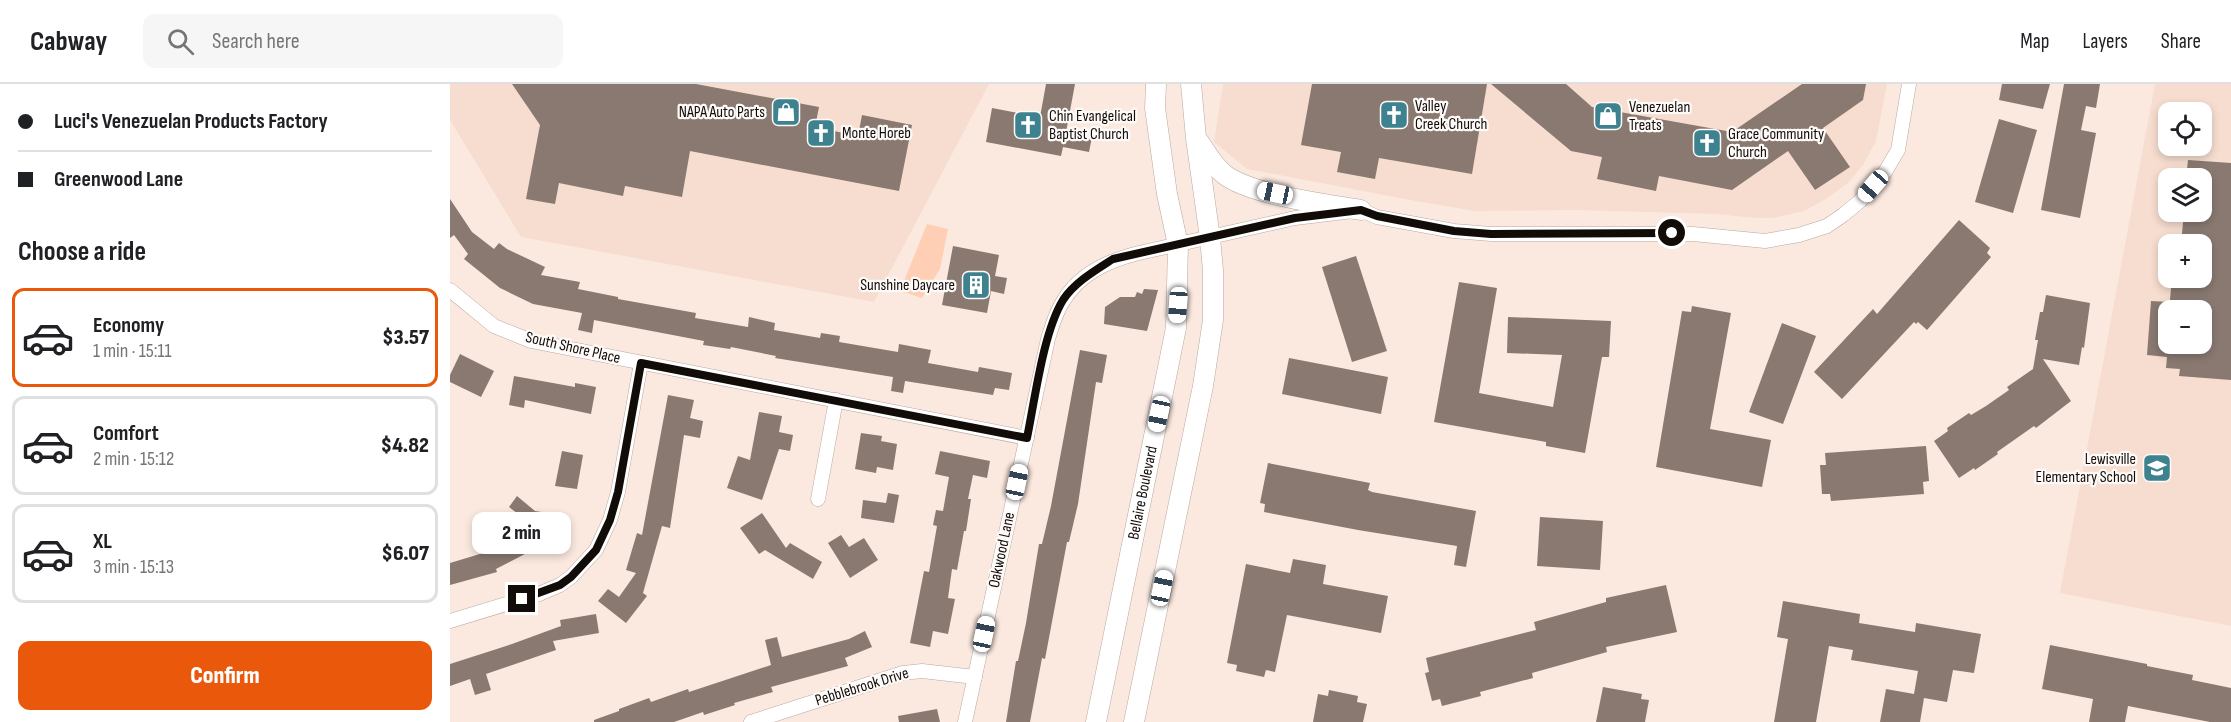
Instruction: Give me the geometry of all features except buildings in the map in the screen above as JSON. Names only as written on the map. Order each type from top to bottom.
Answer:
[{"type":"main road","name":"Bellaire Boulevard","points":[[1096,722],[1175,337],[1178,305],[1178,245],[1167,194],[1155,108],[1156,84]]},
{"type":"main road","points":[[1134,722],[1211,339],[1214,296],[1210,238],[1191,84]]},
{"type":"main road","points":[[1196,138],[1216,167],[1236,183],[1361,210]]},
{"type":"street","name":"Oakwood Lane","points":[[966,722],[1048,339],[1064,299],[1091,273],[1113,259],[1295,218],[1361,210],[1377,216],[1454,231],[1491,234],[1693,234],[1766,241],[1799,235],[1827,225],[1843,215],[1860,201],[1885,172],[1898,150],[1907,109],[1909,84]]},
{"type":"street","name":"South Shore Place","points":[[452,298],[494,326],[531,341],[1027,438]]},
{"type":"street","points":[[450,621],[539,594],[560,585],[571,577],[596,550],[610,520],[618,492],[641,363]]},
{"type":"street","points":[[818,499],[836,400]]},
{"type":"street","name":"Pebblebrook Drive","points":[[751,722],[903,673],[922,670],[975,677]]},
{"type":"shaded area","points":[[450,84],[989,84],[874,302],[521,237],[450,120]]},
{"type":"shaded area","points":[[1223,84],[1887,84],[1876,141],[1863,165],[1848,183],[1804,211],[1773,218],[1755,218],[1716,214],[1579,210],[1475,211],[1247,169],[1214,142]]},
{"type":"shaded area","name":"Lewisville Elementary School","points":[[2155,84],[2231,84],[2231,626],[2060,593]]},
{"type":"shaded area","points":[[927,224],[948,229],[940,269],[922,298],[900,291]]},
{"type":"place","name":"NAPA Auto Parts","points":[[786,112]]},
{"type":"place","name":"Valley Creek Church","points":[[1394,115]]},
{"type":"place","name":"Venezuelan Treats","points":[[1608,116]]},
{"type":"place","name":"Chin Evangelical Baptist Church","points":[[1028,125]]},
{"type":"place","name":"Monte Horeb","points":[[821,133]]},
{"type":"place","name":"Grace Community Church","points":[[1707,143]]},
{"type":"place","name":"Sunshine Daycare","points":[[976,285]]},
{"type":"place","name":"Lewisville Elementary School","points":[[2157,468]]},
{"type":"route","points":[[522,599],[560,585],[571,577],[596,550],[610,520],[618,492],[641,363],[1027,438],[1048,339],[1064,299],[1091,273],[1113,259],[1295,218],[1361,210],[1377,216],[1454,231],[1491,234],[1672,233]]}]
